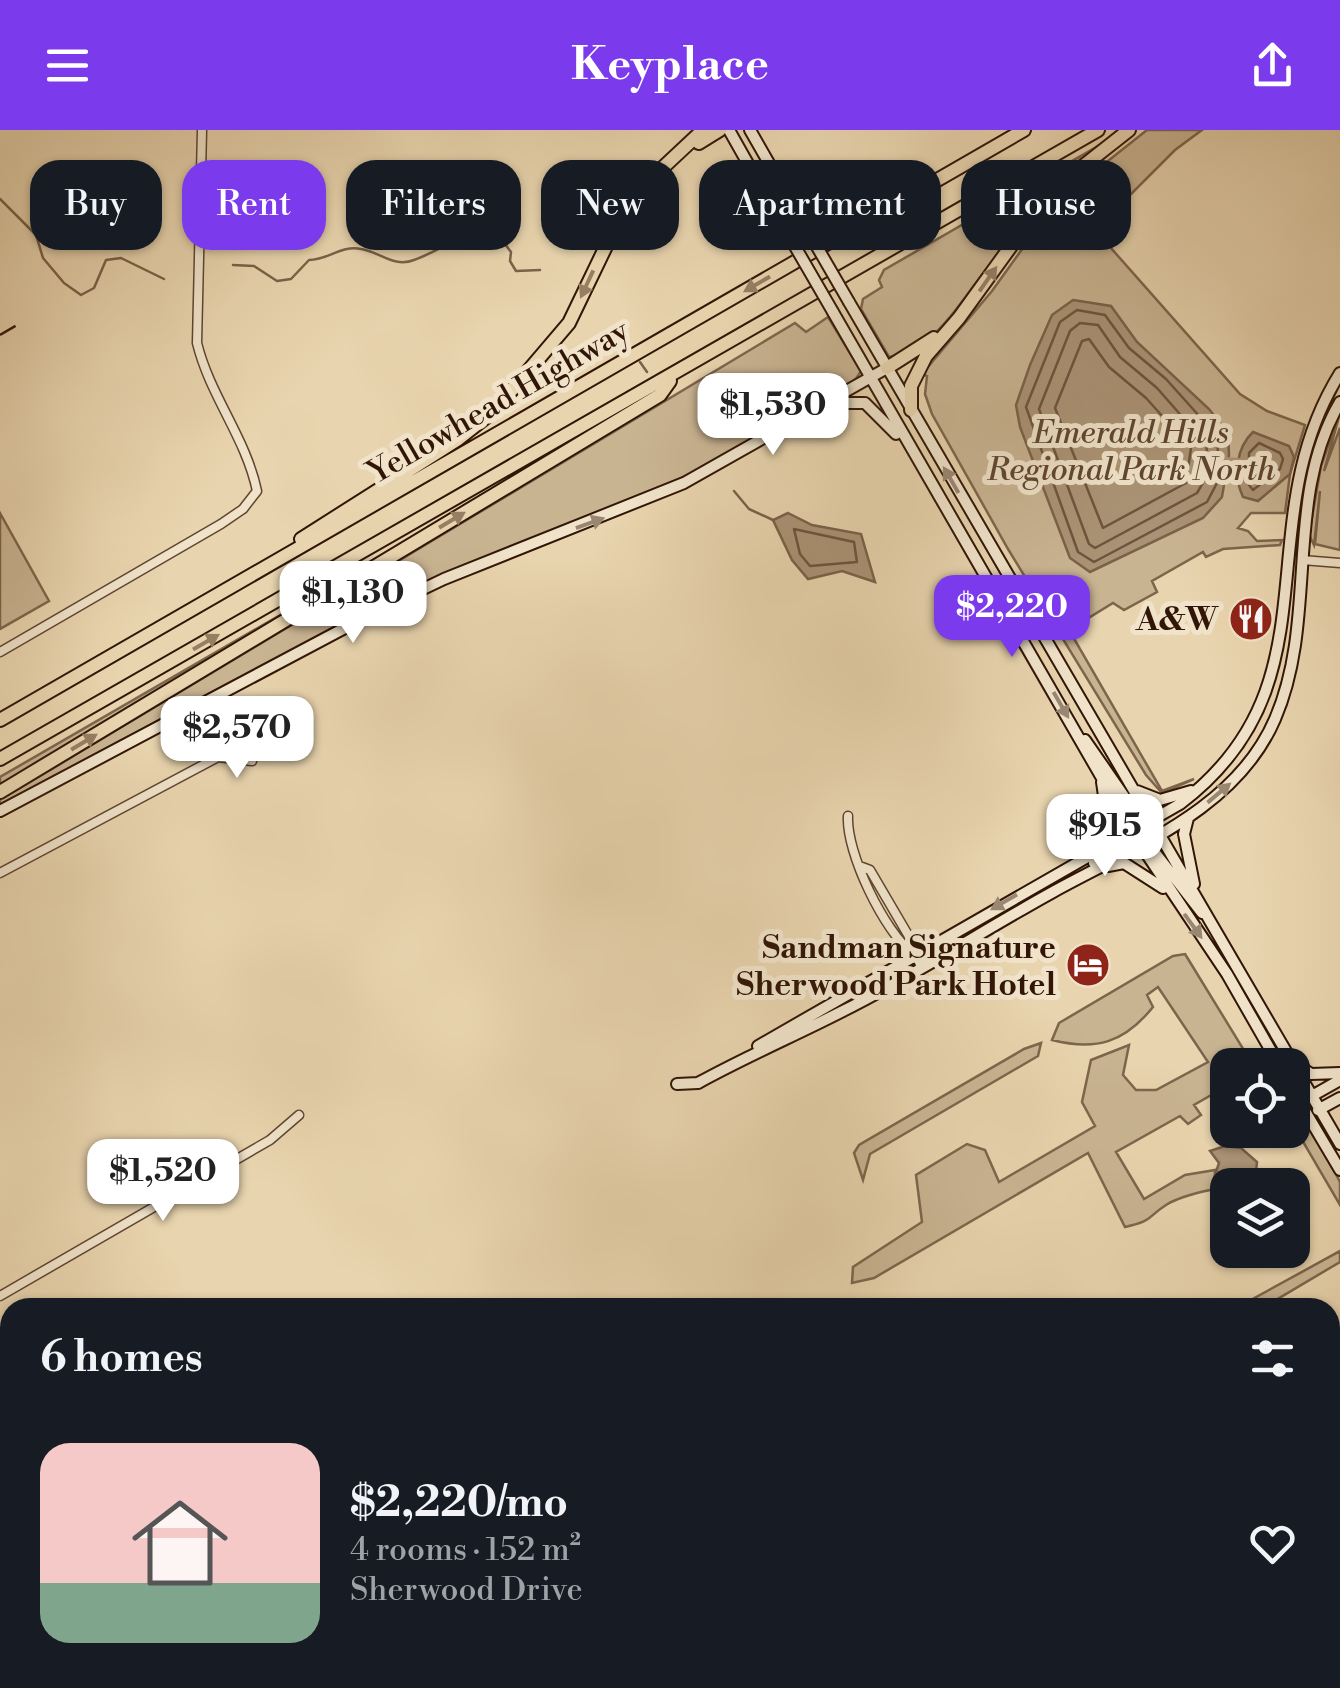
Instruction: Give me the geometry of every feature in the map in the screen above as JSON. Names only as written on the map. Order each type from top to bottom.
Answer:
[{"type":"highway","points":[[684,152],[703,130]]},
{"type":"highway","points":[[251,576],[327,520],[458,440],[494,411],[569,323],[622,213],[640,189],[684,152],[720,130]]},
{"type":"highway","name":"Yellowhead Highway","points":[[0,720],[1024,130]]},
{"type":"highway","name":"Yellowhead Highway","points":[[0,760],[1098,130]]},
{"type":"highway","points":[[911,410],[911,386],[916,374],[1063,182],[1130,130]]},
{"type":"highway","points":[[887,368],[960,318]]},
{"type":"highway","points":[[0,792],[660,395],[676,374]]},
{"type":"main road","points":[[729,130],[1101,776],[1195,906],[1210,920]]},
{"type":"main road","points":[[750,130],[1137,791],[1142,832]]},
{"type":"main road","points":[[0,811],[375,612],[444,579],[684,482],[887,368]]},
{"type":"main road","points":[[737,1061],[842,1012],[1093,871],[1222,772],[1261,723],[1278,681],[1290,608],[1300,478],[1321,411],[1340,374]]},
{"type":"main road","points":[[826,404],[854,401],[874,408],[923,470]]},
{"type":"main road","points":[[677,1084],[698,1082],[737,1061],[913,954],[1100,848],[1142,832],[1161,833],[1230,785],[1256,754],[1274,722],[1295,659],[1313,476],[1340,402]]},
{"type":"main road","points":[[1077,734],[1091,744],[1142,832],[1172,896],[1227,974],[1270,1048]]},
{"type":"main road","points":[[1137,791],[1160,800],[1171,798],[1222,772]]},
{"type":"main road","points":[[1100,848],[1108,824],[1101,776]]},
{"type":"main road","points":[[1188,817],[1184,834],[1198,897]]},
{"type":"main road","points":[[1053,892],[1142,832]]},
{"type":"main road","points":[[1161,833],[1284,1048]]},
{"type":"main road","points":[[1093,871],[1124,863],[1147,874],[1172,896]]},
{"type":"main road","points":[[1310,1073],[1340,1072]]},
{"type":"main road","points":[[1310,1098],[1340,1080]]},
{"type":"main road","points":[[1310,1091],[1340,1144]]},
{"type":"main road","points":[[1310,1114],[1340,1098]]},
{"type":"main road","points":[[1310,1118],[1340,1170]]},
{"type":"street","points":[[0,652],[221,524],[243,509],[257,491],[254,474],[205,377],[197,344],[202,130]]},
{"type":"street","points":[[1302,560],[1340,563]]},
{"type":"street","points":[[0,873],[218,757]]},
{"type":"street","points":[[848,816],[848,837],[862,866],[861,875],[902,946],[913,954],[921,968]]},
{"type":"street","points":[[0,1296],[270,1140],[299,1114]]},
{"type":"green space","name":"Emerald Hills Regional Park North","points":[[1147,130],[1202,130],[1175,150],[1131,194],[1131,160],[1109,160]]},
{"type":"green space","points":[[1124,131],[1089,160],[1074,160]]},
{"type":"green space","points":[[961,225],[961,250],[1003,250],[937,332],[907,352],[889,357],[861,309],[863,299],[882,287],[879,280],[884,270],[919,250],[941,250],[941,237]]},
{"type":"green space","name":"Emerald Hills Regional Park North","points":[[1021,250],[1113,250],[1240,394],[1267,411],[1305,425],[1290,474],[1285,513],[1251,513],[1238,528],[1248,531],[1257,541],[1282,540],[1280,545],[1223,549],[1206,557],[1203,552],[1152,581],[1157,592],[1124,610],[1113,603],[1069,630],[1162,791],[1194,779],[1162,793],[1146,775],[1008,549],[932,414],[925,394],[927,376],[922,374]]},
{"type":"green space","points":[[828,317],[861,371],[854,382],[691,474],[442,576],[345,621],[0,805],[0,800],[795,323],[806,332]]},
{"type":"green space","points":[[1340,413],[1324,471],[1340,428],[1340,550],[1315,544],[1320,491],[1314,545],[1309,535],[1321,466]]},
{"type":"green space","points":[[0,513],[49,601],[0,629]]},
{"type":"green space","points":[[309,601],[0,787],[0,777]]},
{"type":"green space","points":[[1185,954],[1243,1048],[1210,1048],[1210,1096],[1194,1105],[1201,1115],[1188,1124],[1180,1116],[1116,1152],[1144,1199],[1185,1175],[1210,1171],[1210,1190],[1184,1197],[1145,1221],[1125,1227],[1088,1153],[874,1278],[852,1283],[853,1267],[922,1222],[916,1175],[967,1144],[985,1150],[999,1182],[1095,1126],[1082,1102],[1091,1060],[1129,1045],[1123,1075],[1136,1090],[1156,1090],[1208,1062],[1158,987],[1147,995],[1153,1007],[1120,1036],[1082,1045],[1052,1040],[1059,1023],[1173,956]]},
{"type":"green space","points":[[1041,1043],[1038,1056],[870,1154],[863,1180],[854,1153],[859,1145],[1024,1049]]},
{"type":"green space","points":[[1310,1125],[1340,1182],[1340,1205],[1307,1148],[1310,1148]]},
{"type":"green space","points":[[1340,1251],[1340,1262],[1279,1298],[1254,1298]]},
{"type":"water","points":[[1073,300],[1111,306],[1137,342],[1209,409],[1228,433],[1229,455],[1222,497],[1203,518],[1090,572],[1070,558],[1020,427],[1016,405],[1052,315]]},
{"type":"water","points":[[1253,432],[1289,446],[1294,457],[1290,474],[1258,501],[1243,497],[1237,471],[1243,446]]},
{"type":"water","points":[[788,513],[812,525],[861,534],[875,582],[842,571],[808,579],[792,560],[773,520]]},
{"type":"water","points":[[1241,1148],[1257,1162],[1256,1168],[1217,1168],[1219,1163],[1210,1151]]},
{"type":"waterway","points":[[0,199],[36,235],[43,258],[64,283],[81,295],[94,288],[106,260],[121,258],[164,279]]},
{"type":"waterway","points":[[233,265],[254,266],[277,281],[291,279],[309,260],[347,249],[407,262],[462,238],[495,231],[511,252],[510,261],[516,271],[540,270]]},
{"type":"waterway","points":[[640,362],[647,372]]},
{"type":"waterway","points":[[1227,461],[1239,462]]},
{"type":"waterway","points":[[734,491],[749,509],[773,520]]},
{"type":"railway","points":[[0,335],[24,321]]},
{"type":"place","name":"A&W","points":[[1251,619]]},
{"type":"place","name":"Sandman Signature Sherwood Park Hotel","points":[[1088,965]]}]
